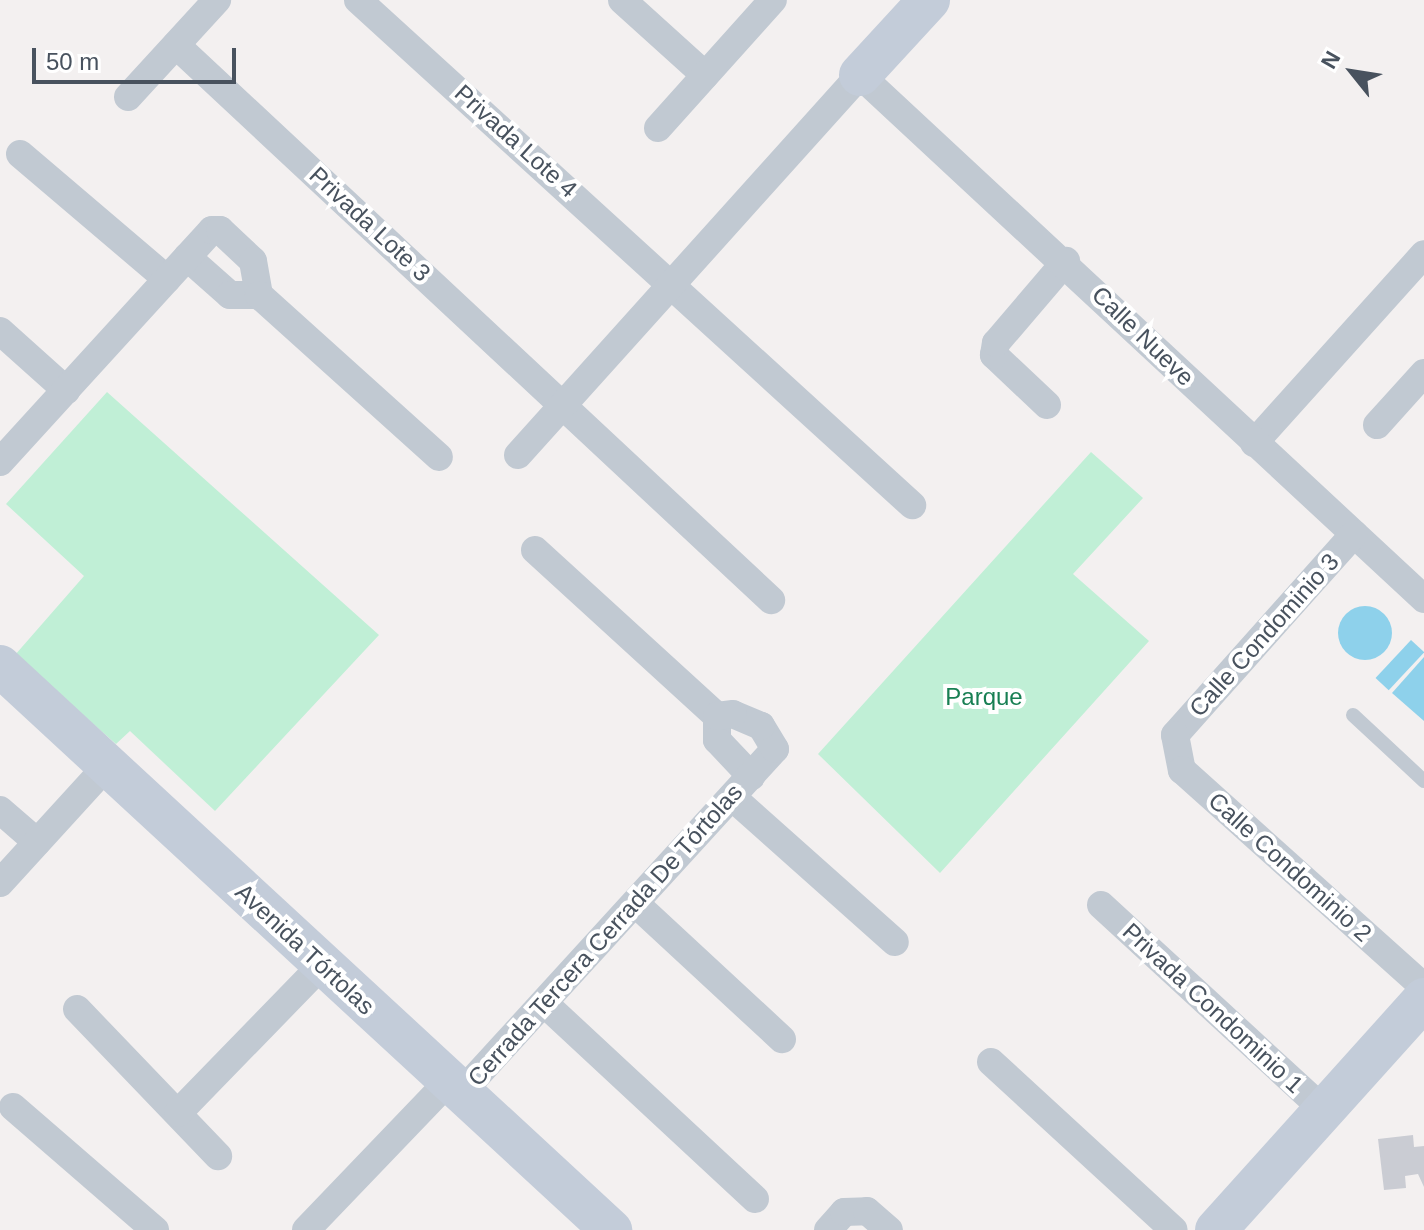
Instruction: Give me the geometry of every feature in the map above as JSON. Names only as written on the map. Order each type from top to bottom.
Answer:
[{"type":"street","points":[[128,97],[217,0]]},
{"type":"street","name":"Privada Lote 4","points":[[358,0],[675,283],[912,505]]},
{"type":"street","points":[[622,0],[705,75]]},
{"type":"street","points":[[658,128],[773,0]]},
{"type":"street","points":[[518,455],[929,0]]},
{"type":"street","name":"Privada Lote 3","points":[[176,45],[565,404],[771,600]]},
{"type":"street","name":"Calle Nueve","points":[[860,75],[1066,261],[1254,443],[1424,599]]},
{"type":"street","points":[[20,154],[167,279]]},
{"type":"street","points":[[0,462],[187,257],[220,230],[253,261],[259,295],[439,457]]},
{"type":"street","points":[[1254,443],[1424,254]]},
{"type":"street","points":[[187,257],[230,295],[259,295]]},
{"type":"street","points":[[1047,405],[994,355],[996,343],[1066,261]]},
{"type":"street","points":[[0,331],[66,390]]},
{"type":"street","points":[[1377,425],[1424,373]]},
{"type":"street","name":"Calle Condominio 3","points":[[1175,735],[1354,534]]},
{"type":"street","name":"Cerrada Tercera Cerrada De Tórtolas","points":[[306,1230],[544,1003],[741,786],[775,740],[742,717],[717,716],[535,550]]},
{"type":"street","name":"Avenida Tórtolas","points":[[0,666],[611,1230]]},
{"type":"street","name":"Cerrada Tercera Cerrada De Tórtolas","points":[[717,716],[717,740],[741,786]]},
{"type":"street","name":"Calle Condominio 2","points":[[1175,735],[1182,770],[1424,987]]},
{"type":"street","points":[[0,883],[107,766]]},
{"type":"street","points":[[741,786],[895,942]]},
{"type":"street","points":[[0,810],[37,842]]},
{"type":"street","points":[[636,904],[782,1039]]},
{"type":"street","name":"Privada Condominio 1","points":[[1101,905],[1324,1110]]},
{"type":"street","points":[[178,1113],[322,965]]},
{"type":"street","points":[[1216,1230],[1424,999]]},
{"type":"street","points":[[544,1003],[755,1199]]},
{"type":"street","points":[[77,1009],[218,1156]]},
{"type":"street","points":[[991,1062],[1174,1230]]},
{"type":"street","points":[[13,1107],[155,1230]]},
{"type":"street","points":[[836,1221],[867,1211],[889,1230]]},
{"type":"lane","points":[[1353,715],[1424,781]]},
{"type":"green space","points":[[107,392],[379,635],[215,811],[130,731],[116,744],[15,655],[84,576],[6,504]]},
{"type":"green space","name":"Parque","points":[[1091,452],[1143,498],[1073,574],[1149,641],[940,873],[818,754]]},
{"type":"water","points":[[1365,606],[1384,614],[1392,633],[1384,652],[1365,660],[1346,652],[1338,633],[1346,614]]},
{"type":"water","points":[[1411,640],[1424,652],[1389,690],[1376,678]]},
{"type":"water","points":[[1424,657],[1424,721],[1392,693]]},
{"type":"building","points":[[1413,1135],[1414,1147],[1424,1146],[1424,1187],[1418,1174],[1405,1176],[1406,1188],[1384,1190],[1378,1139]]}]
